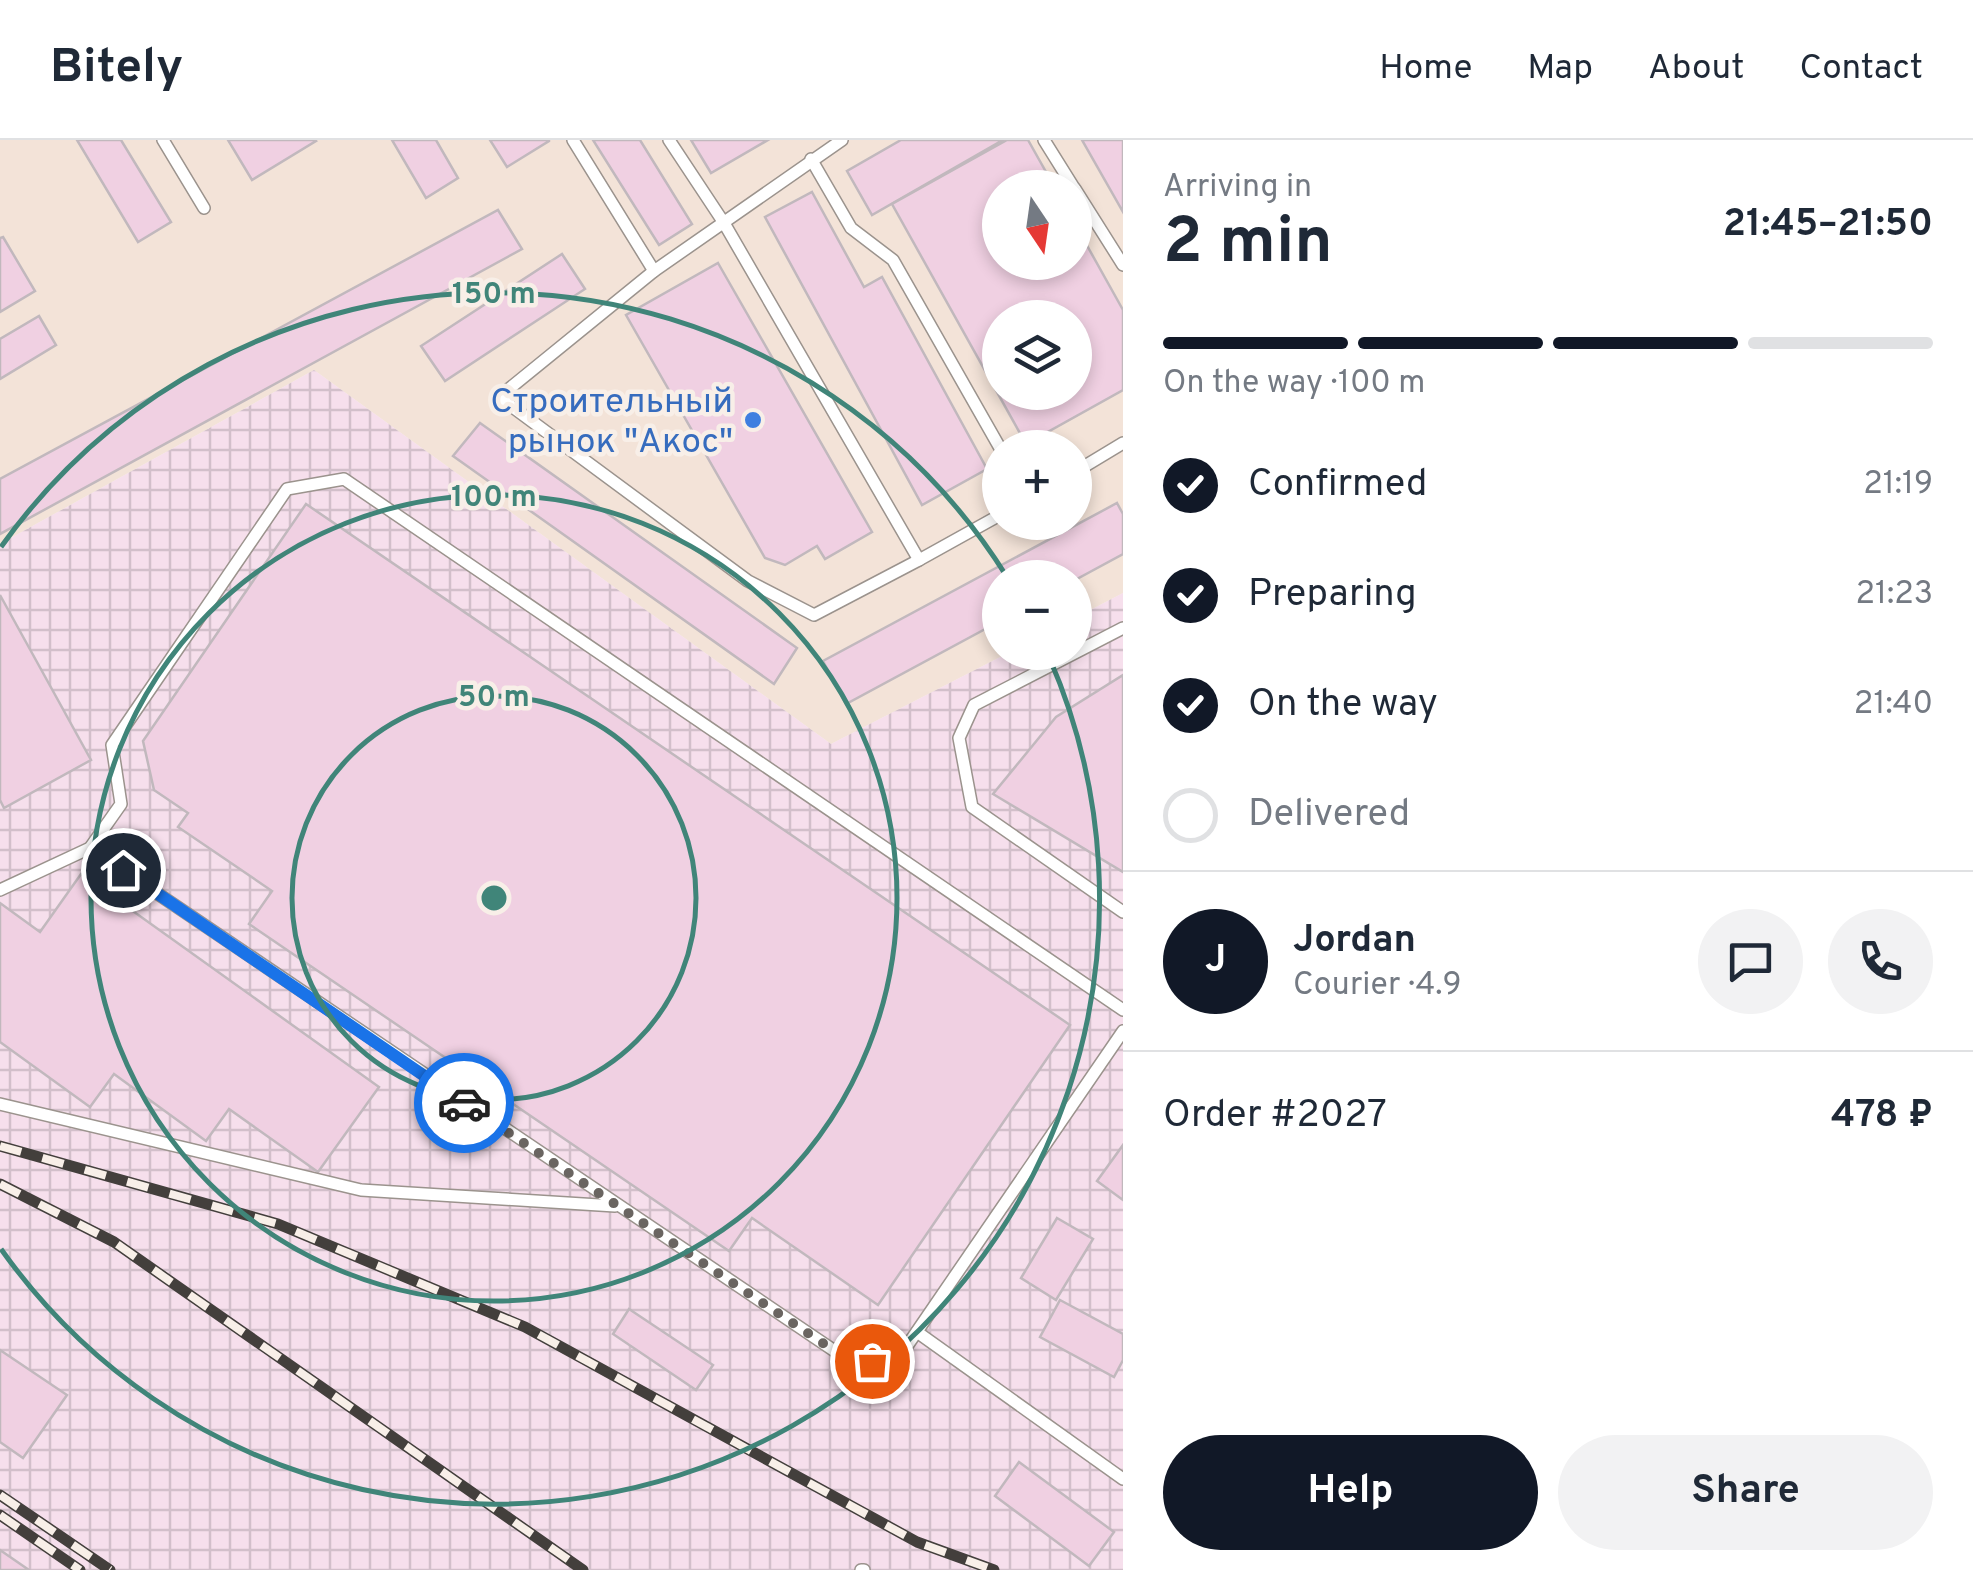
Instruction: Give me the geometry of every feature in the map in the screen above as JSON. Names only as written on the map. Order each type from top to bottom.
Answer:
[{"type":"lane","points":[[163,140],[204,208]]},
{"type":"lane","points":[[573,140],[654,271]]},
{"type":"lane","points":[[668,140],[724,222],[919,560]]},
{"type":"lane","points":[[842,140],[654,271],[499,397],[748,581],[814,615],[982,526]]},
{"type":"lane","points":[[1044,140],[1063,170]]},
{"type":"lane","points":[[811,159],[851,228],[893,260],[990,430]]},
{"type":"lane","points":[[1092,215],[1123,264]]},
{"type":"lane","points":[[1092,462],[1123,443]]},
{"type":"lane","points":[[0,890],[90,848],[121,804],[112,745],[287,489],[344,479],[1123,1010]]},
{"type":"lane","points":[[1123,628],[974,705],[960,738],[972,807],[1123,912]]},
{"type":"lane","points":[[90,848],[848,1360],[896,1362],[1123,1031]]},
{"type":"lane","points":[[0,1104],[361,1190],[615,1206]]},
{"type":"lane","points":[[917,1332],[1123,1480]]},
{"type":"shaded area","name":"Строительный рынок \"Акос\"","points":[[0,140],[1123,140],[1123,593],[1092,609],[1092,560],[982,560],[982,666],[831,744],[314,370],[0,544]]},
{"type":"shaded area","points":[[314,370],[831,744],[982,666],[982,670],[1092,670],[1092,609],[1123,593],[1123,1570],[0,1570],[0,544]]},
{"type":"building","points":[[77,140],[121,140],[171,222],[138,242]]},
{"type":"building","points":[[228,140],[315,140],[316,141],[252,180]]},
{"type":"building","points":[[392,140],[436,140],[458,178],[426,198]]},
{"type":"building","points":[[490,140],[549,140],[549,141],[507,167]]},
{"type":"building","points":[[593,140],[640,140],[692,224],[659,245]]},
{"type":"building","points":[[691,140],[768,140],[711,173]]},
{"type":"building","points":[[901,140],[1003,140],[872,215],[847,171]]},
{"type":"building","points":[[1007,140],[1028,140],[1045,170],[982,170],[982,280],[1092,280],[1092,254],[1123,310],[1123,390],[1092,407],[1092,300],[982,300],[982,365],[892,204]]},
{"type":"building","points":[[1082,140],[1123,140],[1123,212]]},
{"type":"building","points":[[812,192],[864,287],[882,277],[982,460],[982,472],[922,505],[765,217]]},
{"type":"building","points":[[498,210],[522,249],[0,534],[0,479]]},
{"type":"building","points":[[3,237],[35,291],[0,312],[0,238]]},
{"type":"building","points":[[562,254],[585,289],[445,381],[421,346]]},
{"type":"building","points":[[718,263],[872,532],[825,559],[817,546],[785,565],[765,558],[626,315]]},
{"type":"building","points":[[39,316],[56,345],[0,379],[0,339]]},
{"type":"building","points":[[1007,410],[1087,410],[1051,430],[1018,430]]},
{"type":"building","points":[[480,423],[797,648],[774,684],[453,456]]},
{"type":"building","points":[[1117,503],[1123,514],[1123,554],[1092,571],[1092,560],[1011,560],[1048,540],[1092,540],[1092,516]]},
{"type":"building","points":[[306,504],[1070,1025],[878,1305],[752,1218],[729,1251],[249,924],[272,891],[178,827],[188,813],[154,790],[143,741]]},
{"type":"building","points":[[982,576],[982,631],[846,704],[823,661]]},
{"type":"building","points":[[0,595],[91,760],[4,808],[0,800]]},
{"type":"building","points":[[1123,675],[1123,872],[993,794],[1056,717]]},
{"type":"building","points":[[81,874],[379,1087],[318,1172],[229,1109],[206,1141],[114,1074],[90,1107],[0,1042],[0,903],[40,932]]},
{"type":"building","points":[[1123,1145],[1123,1200],[1097,1181]]},
{"type":"building","points":[[1057,1218],[1093,1239],[1056,1300],[1021,1278]]},
{"type":"building","points":[[1060,1300],[1123,1334],[1123,1360],[1114,1377],[1040,1337]]},
{"type":"building","points":[[629,1309],[713,1365],[696,1390],[613,1334]]},
{"type":"building","points":[[0,1350],[67,1395],[23,1458],[0,1442]]},
{"type":"building","points":[[1019,1462],[1114,1532],[1089,1566],[995,1496]]},
{"type":"building","points":[[0,1550],[29,1570],[0,1570]]},
{"type":"railway","points":[[0,1146],[278,1224],[525,1327],[917,1542],[994,1570]]},
{"type":"railway","points":[[0,1184],[114,1242],[583,1570]]},
{"type":"railway","points":[[0,1495],[110,1570]]},
{"type":"railway","points":[[0,1515],[80,1570]]},
{"type":"way so far","points":[[464,1103],[848,1360],[872,1361]]},
{"type":"place","name":"Строительный рынок \"Акос\"","points":[[753,420]]},
{"type":"route","points":[[123,870],[464,1103]]}]
